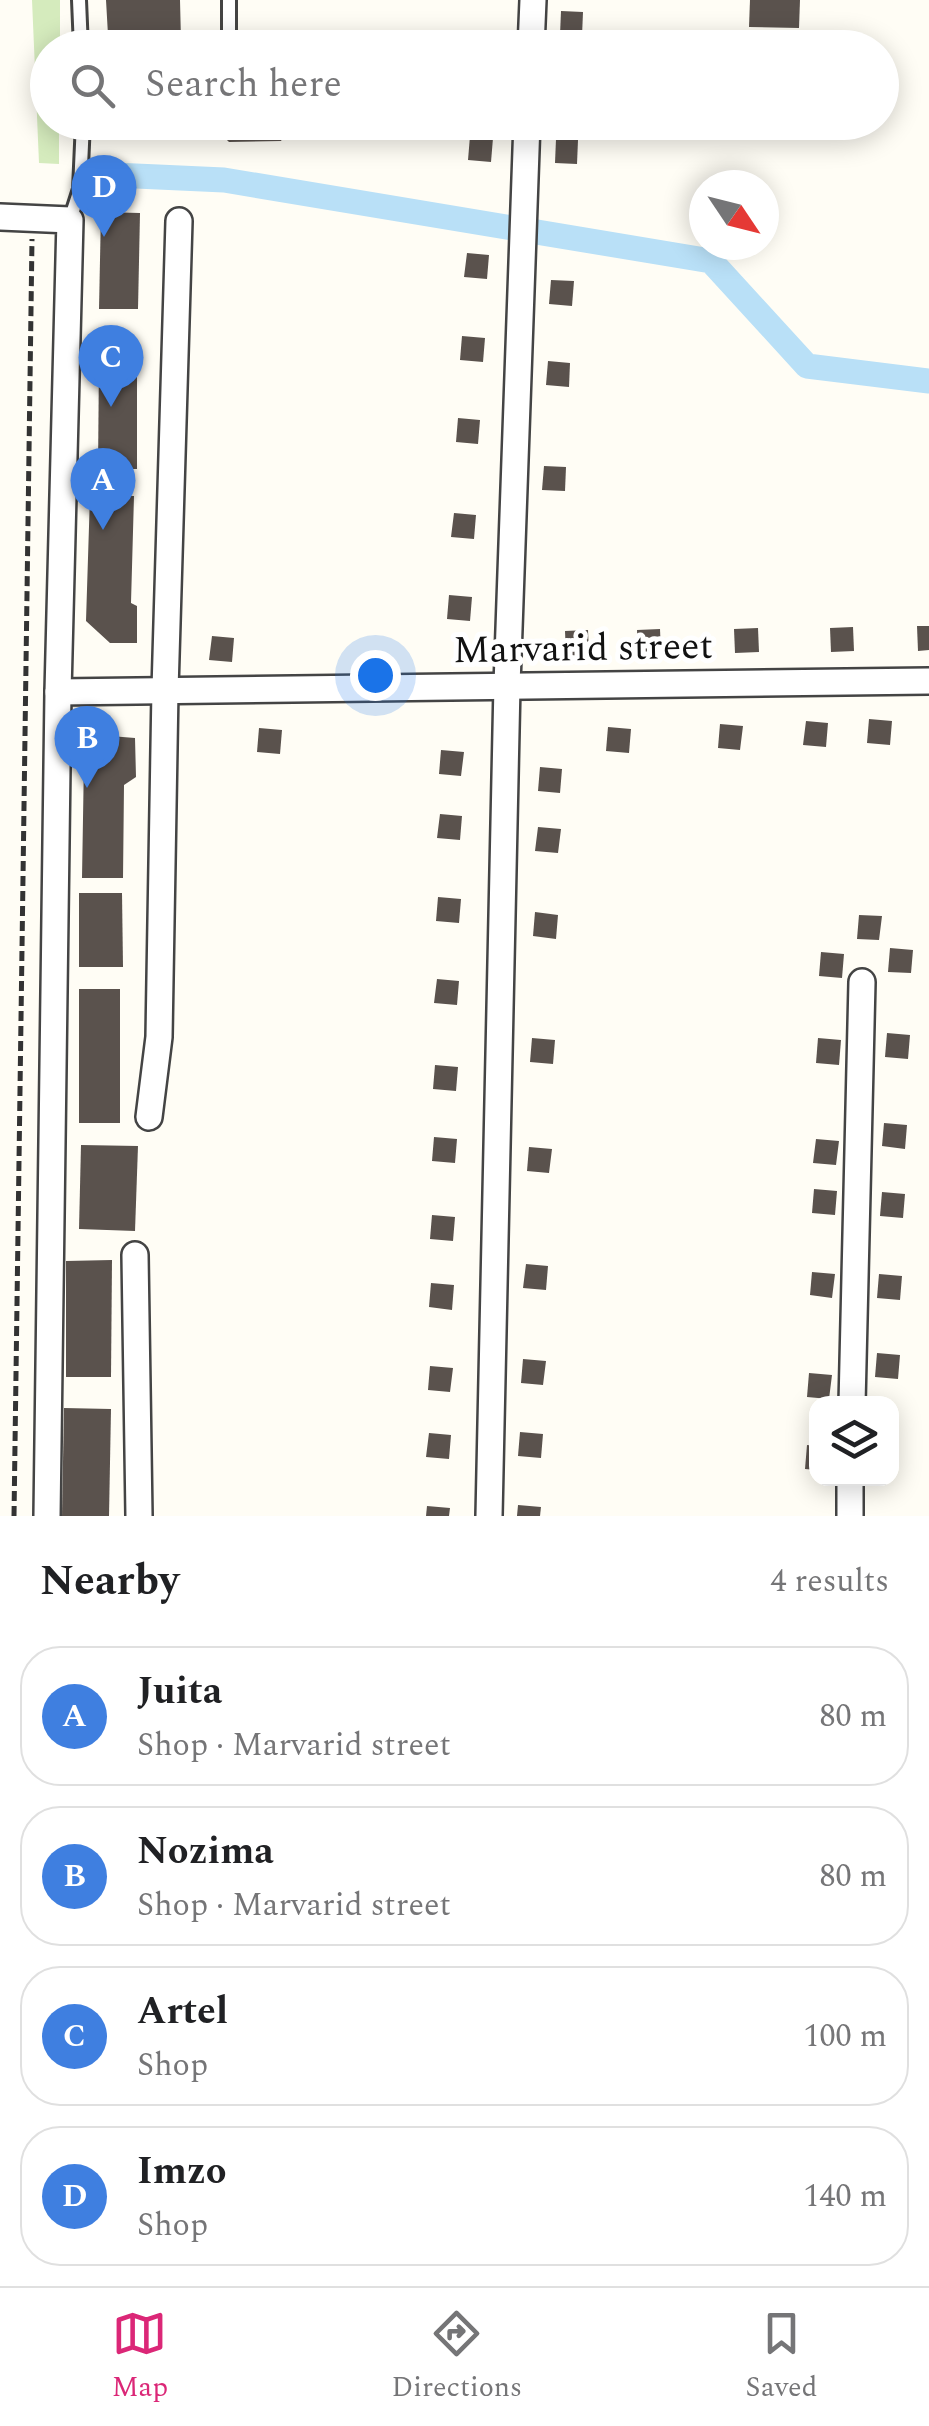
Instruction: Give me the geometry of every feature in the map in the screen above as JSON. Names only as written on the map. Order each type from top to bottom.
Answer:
[{"type":"street","points":[[532,30],[533,0]]},
{"type":"street","points":[[488,1516],[507,686],[526,140]]},
{"type":"street","points":[[0,217],[70,220],[58,692],[47,1516]]},
{"type":"street","points":[[149,1117],[159,1037],[178,221]]},
{"type":"street","name":"Marvarid street","points":[[58,692],[929,681]]},
{"type":"street","points":[[852,1396],[862,982]]},
{"type":"street","points":[[135,1255],[139,1516]]},
{"type":"street","points":[[850,1486],[850,1516]]},
{"type":"lane","points":[[79,0],[80,30]]},
{"type":"lane","points":[[228,0],[229,30]]},
{"type":"lane","points":[[70,220],[80,189],[82,140]]},
{"type":"path","points":[[14,1516],[32,219]]},
{"type":"green space","points":[[32,0],[60,0],[60,30],[33,30]]},
{"type":"green space","points":[[38,140],[59,140],[59,164],[39,163]]},
{"type":"building","points":[[106,0],[180,0],[181,30],[108,30]]},
{"type":"building","points":[[750,0],[800,0],[799,28],[749,27]]},
{"type":"building","points":[[561,11],[583,12],[582,30],[560,30]]},
{"type":"building","points":[[227,140],[282,140],[281,141]]},
{"type":"building","points":[[470,140],[493,140],[491,162],[468,160]]},
{"type":"building","points":[[556,140],[578,140],[577,164],[555,163]]},
{"type":"building","points":[[101,212],[140,213],[138,309],[99,309]]},
{"type":"building","points":[[467,253],[489,255],[487,279],[464,277]]},
{"type":"building","points":[[551,280],[574,281],[572,306],[549,304]]},
{"type":"building","points":[[462,336],[485,338],[483,362],[460,360]]},
{"type":"building","points":[[99,360],[137,360],[137,469],[98,469]]},
{"type":"building","points":[[548,361],[570,363],[569,387],[546,385]]},
{"type":"building","points":[[458,418],[480,420],[478,444],[456,442]]},
{"type":"building","points":[[544,466],[566,467],[565,491],[542,490]]},
{"type":"building","points":[[90,495],[134,496],[131,603],[137,606],[137,643],[110,643],[86,621]]},
{"type":"building","points":[[454,513],[476,515],[474,539],[451,537]]},
{"type":"building","points":[[449,595],[472,597],[470,621],[447,619]]},
{"type":"building","points":[[917,626],[929,626],[929,650],[918,651]]},
{"type":"building","points":[[853,627],[854,651],[831,652],[830,628]]},
{"type":"building","points":[[758,628],[759,652],[735,653],[734,629]]},
{"type":"building","points":[[660,629],[661,653],[638,654],[637,630]]},
{"type":"building","points":[[588,630],[589,654],[566,656],[565,631]]},
{"type":"building","points":[[212,636],[234,638],[232,662],[209,660]]},
{"type":"building","points":[[869,719],[892,721],[890,745],[867,743]]},
{"type":"building","points":[[806,721],[828,723],[826,747],[803,745]]},
{"type":"building","points":[[720,724],[743,726],[740,750],[718,748]]},
{"type":"building","points":[[608,727],[631,729],[629,753],[606,751]]},
{"type":"building","points":[[259,728],[282,730],[280,754],[257,752]]},
{"type":"building","points":[[110,736],[135,738],[136,777],[124,785],[123,878],[82,878],[84,759]]},
{"type":"building","points":[[441,750],[464,752],[461,776],[439,774]]},
{"type":"building","points":[[540,767],[562,769],[560,793],[538,791]]},
{"type":"building","points":[[440,814],[462,816],[460,840],[437,838]]},
{"type":"building","points":[[538,827],[561,829],[558,853],[535,851]]},
{"type":"building","points":[[79,893],[122,893],[123,967],[79,967]]},
{"type":"building","points":[[438,897],[461,899],[459,923],[436,921]]},
{"type":"building","points":[[535,912],[558,915],[556,939],[533,936]]},
{"type":"building","points":[[859,915],[882,916],[879,940],[857,939]]},
{"type":"building","points":[[890,948],[913,950],[911,973],[888,972]]},
{"type":"building","points":[[821,952],[844,954],[842,978],[819,976]]},
{"type":"building","points":[[437,979],[459,981],[457,1005],[434,1003]]},
{"type":"building","points":[[79,989],[120,989],[120,1123],[79,1123]]},
{"type":"building","points":[[887,1033],[910,1035],[908,1059],[885,1057]]},
{"type":"building","points":[[532,1038],[555,1040],[553,1064],[530,1062]]},
{"type":"building","points":[[818,1038],[841,1040],[839,1065],[816,1063]]},
{"type":"building","points":[[435,1065],[458,1067],[456,1091],[433,1089]]},
{"type":"building","points":[[884,1123],[907,1125],[905,1149],[882,1146]]},
{"type":"building","points":[[434,1137],[457,1139],[455,1163],[432,1161]]},
{"type":"building","points":[[816,1139],[839,1141],[836,1165],[813,1163]]},
{"type":"building","points":[[81,1145],[138,1146],[135,1231],[79,1229]]},
{"type":"building","points":[[529,1147],[552,1149],[549,1173],[527,1171]]},
{"type":"building","points":[[814,1189],[837,1191],[835,1215],[812,1213]]},
{"type":"building","points":[[882,1192],[905,1194],[903,1218],[880,1216]]},
{"type":"building","points":[[432,1215],[455,1217],[453,1241],[430,1239]]},
{"type":"building","points":[[112,1260],[111,1377],[66,1377],[66,1261]]},
{"type":"building","points":[[526,1264],[548,1266],[546,1290],[523,1288]]},
{"type":"building","points":[[812,1272],[835,1274],[832,1298],[810,1295]]},
{"type":"building","points":[[879,1274],[902,1276],[900,1300],[877,1298]]},
{"type":"building","points":[[431,1283],[454,1285],[452,1310],[429,1307]]},
{"type":"building","points":[[877,1353],[900,1355],[898,1379],[875,1377]]},
{"type":"building","points":[[523,1359],[546,1361],[543,1385],[521,1383]]},
{"type":"building","points":[[430,1366],[453,1368],[450,1392],[428,1390]]},
{"type":"building","points":[[809,1373],[832,1375],[829,1396],[807,1397]]},
{"type":"building","points":[[64,1408],[111,1409],[109,1516],[62,1516]]},
{"type":"building","points":[[520,1432],[543,1434],[541,1458],[518,1456]]},
{"type":"building","points":[[429,1433],[451,1435],[449,1459],[426,1457]]},
{"type":"building","points":[[807,1445],[809,1445],[809,1469],[805,1469]]},
{"type":"building","points":[[518,1505],[541,1507],[540,1516],[517,1516]]},
{"type":"building","points":[[427,1506],[450,1508],[449,1516],[426,1516]]},
{"type":"waterway","points":[[92,174],[224,180],[711,261],[807,366],[929,381]]},
{"type":"place","name":"Imzo","points":[[104,237]]},
{"type":"place","name":"Artel","points":[[111,407]]},
{"type":"place","name":"Juita","points":[[103,530]]},
{"type":"place","name":"Nozima","points":[[87,788]]}]
